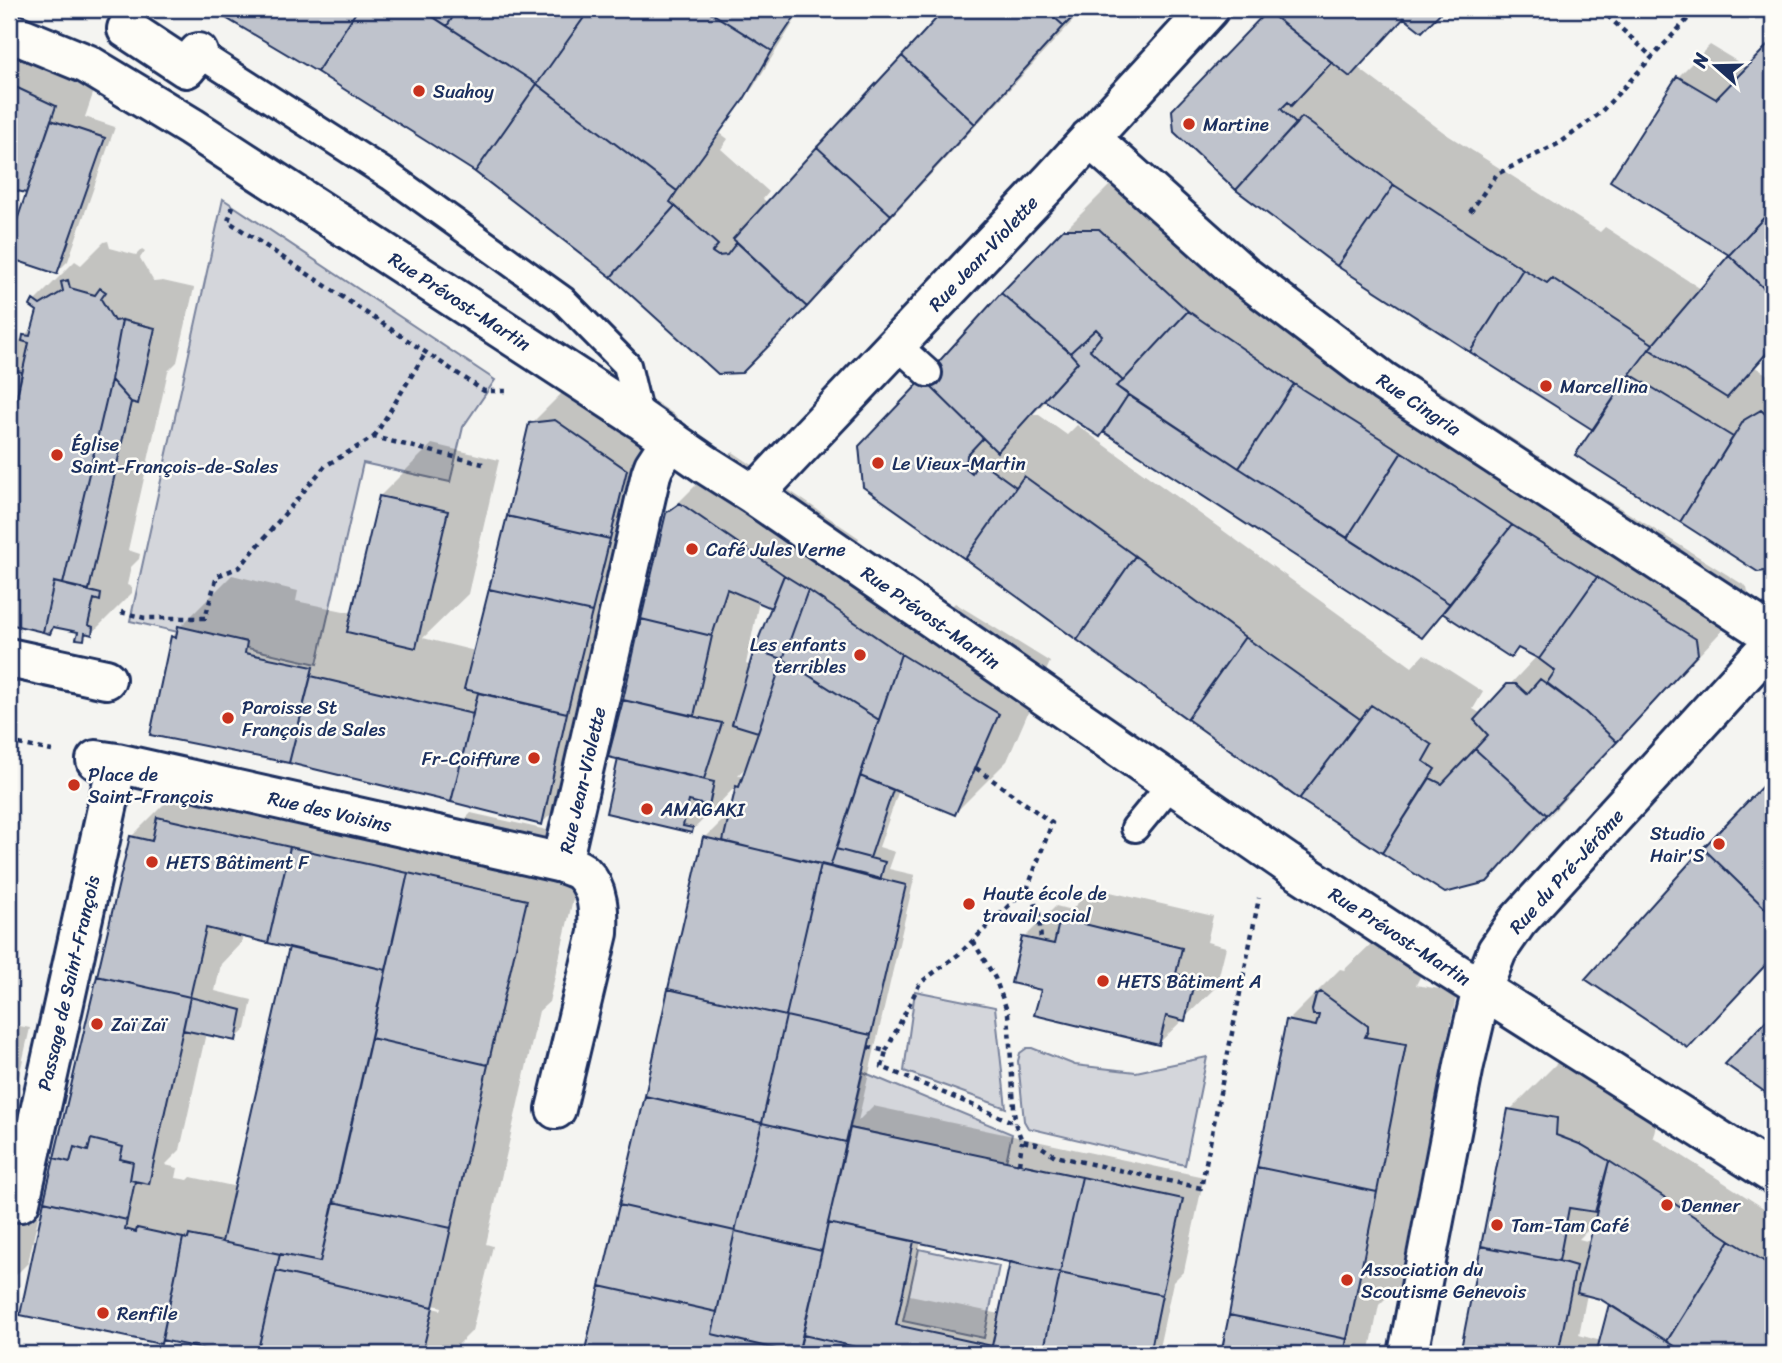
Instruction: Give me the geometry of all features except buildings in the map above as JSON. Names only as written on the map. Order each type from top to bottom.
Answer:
[{"type":"street","name":"Rue Jean-Violette","points":[[754,495],[1053,179],[1209,9]]},
{"type":"street","points":[[128,29],[186,68],[198,53]]},
{"type":"street","name":"Rue Prévost-Martin","points":[[9,32],[87,64],[191,127],[754,495],[1287,863],[1773,1174]]},
{"type":"street","name":"Rue Cingria","points":[[1090,138],[1242,274],[1384,382],[1773,636]]},
{"type":"street","name":"Rue Jean-Violette","points":[[556,1109],[597,933],[599,911],[593,888],[582,872],[562,863],[651,474],[671,440]]},
{"type":"street","name":"Rue du Pré-Jérôme","points":[[1408,1354],[1464,1065],[1482,989],[1497,951],[1517,922],[1773,642]]},
{"type":"street","points":[[9,658],[106,680]]},
{"type":"street","name":"Rue des Voisins","points":[[107,762],[562,863]]},
{"type":"street","name":"Passage de Saint-François","points":[[20,1202],[107,762]]},
{"type":"lane","points":[[198,53],[390,176],[563,300],[626,365],[640,419]]},
{"type":"lane","points":[[897,345],[928,373]]},
{"type":"lane","points":[[1135,828],[1172,783]]},
{"type":"path","points":[[1600,9],[1652,57]]},
{"type":"path","points":[[1470,212],[1497,174],[1560,143],[1599,114],[1698,9]]},
{"type":"path","points":[[235,199],[228,221],[484,391],[521,391]]},
{"type":"path","points":[[121,612],[145,618],[205,618],[217,576],[240,567],[325,466],[374,437],[426,352]]},
{"type":"path","points":[[374,437],[483,464]]},
{"type":"path","points":[[976,768],[1052,823],[1028,887],[959,954],[920,982],[886,1051],[882,1067],[1015,1123]]},
{"type":"path","points":[[1028,887],[1039,913],[1041,941]]},
{"type":"path","points":[[1022,1140],[1037,1143],[1055,1156],[1201,1188],[1260,893]]},
{"type":"path","points":[[973,941],[995,978],[1008,1013],[1015,1123],[1022,1140],[1019,1164]]},
{"type":"path","points":[[868,1047],[886,1051]]},
{"type":"shaded area","points":[[223,199],[495,380],[463,427],[450,482],[363,463],[317,664],[130,621]]},
{"type":"shaded area","points":[[915,991],[995,1007],[1006,1108],[904,1071]]},
{"type":"shaded area","points":[[1027,1048],[1075,1065],[1136,1072],[1207,1057],[1185,1165],[1028,1128],[1024,1121],[1018,1061],[1020,1053]]},
{"type":"shaded area","points":[[863,1072],[1012,1134],[1006,1162],[850,1128]]},
{"type":"shaded area","points":[[919,1249],[999,1266],[984,1338],[903,1321]]},
{"type":"place","name":"Suahoy","points":[[419,91]]},
{"type":"place","name":"Martine","points":[[1189,124]]},
{"type":"place","name":"Marcellina","points":[[1546,386]]},
{"type":"place","name":"Église Saint-François-de-Sales","points":[[57,455]]},
{"type":"place","name":"Le Vieux-Martin","points":[[878,463]]},
{"type":"place","name":"Café Jules Verne","points":[[692,549]]},
{"type":"place","name":"Les enfants terribles","points":[[860,655]]},
{"type":"place","name":"Paroisse St François de Sales","points":[[228,718]]},
{"type":"place","name":"Fr-Coiffure","points":[[534,758]]},
{"type":"place","name":"Place de Saint-François","points":[[74,785]]},
{"type":"place","name":"AMAGAKI","points":[[647,809]]},
{"type":"place","name":"Studio Hair'S","points":[[1719,844]]},
{"type":"place","name":"HETS Bâtiment F","points":[[152,862]]},
{"type":"place","name":"Haute école de travail social","points":[[969,904]]},
{"type":"place","name":"HETS Bâtiment A","points":[[1103,981]]},
{"type":"place","name":"Zaï Zaï","points":[[97,1024]]},
{"type":"place","name":"Denner","points":[[1667,1205]]},
{"type":"place","name":"Tam-Tam Café","points":[[1497,1225]]},
{"type":"place","name":"Association du Scoutisme Genevois","points":[[1347,1280]]},
{"type":"place","name":"Renfile","points":[[103,1313]]}]
